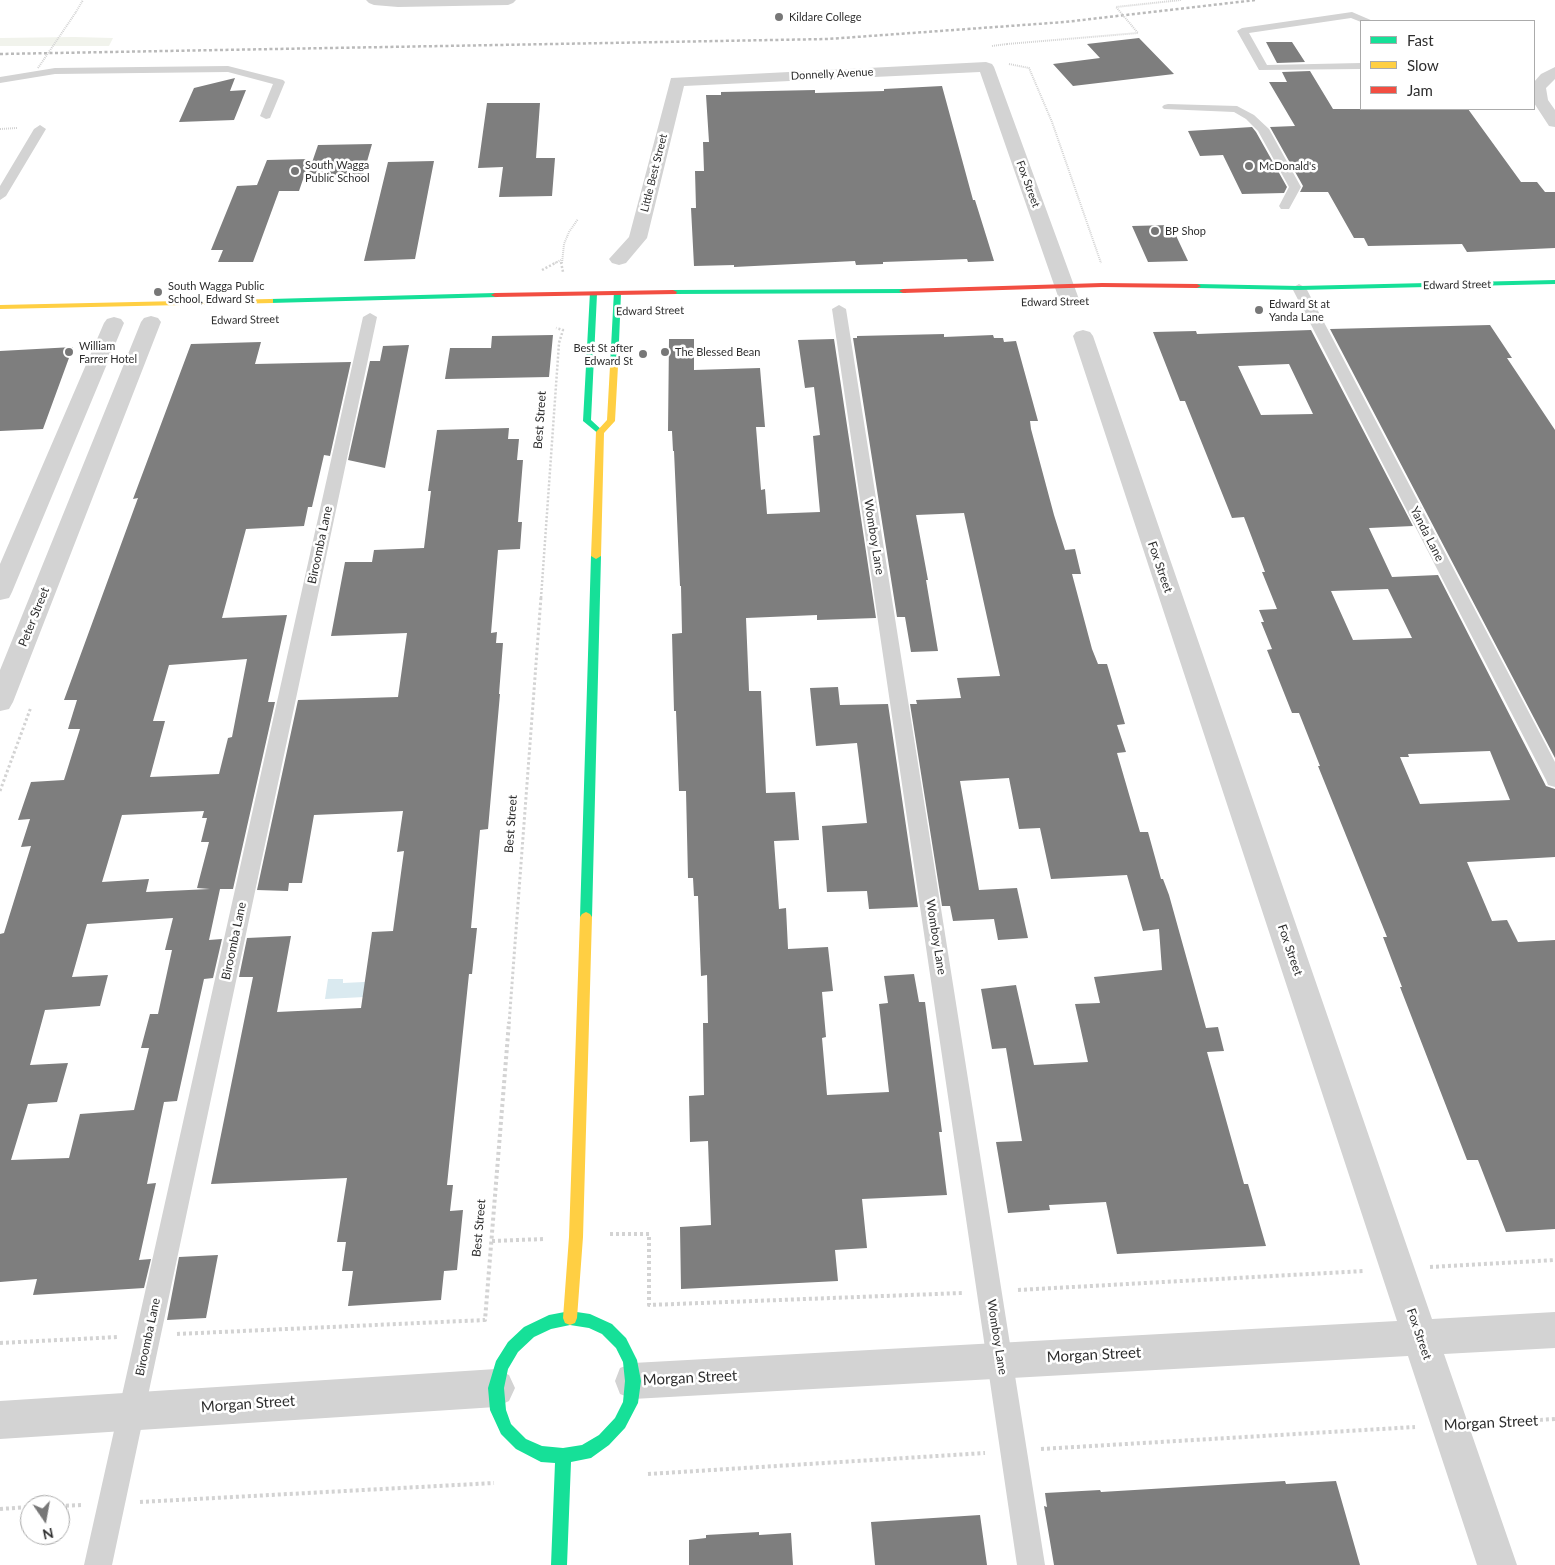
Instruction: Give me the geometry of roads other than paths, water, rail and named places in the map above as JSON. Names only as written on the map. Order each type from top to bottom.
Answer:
[{"type":"main road","name":"Edward Street","points":[[0,307],[617,293],[889,291],[1068,298],[1102,285],[1299,288],[1555,282]]},
{"type":"main road","name":"Edward Street","points":[[1165,297],[1299,288]]},
{"type":"main road","points":[[600,432],[587,421],[604,312],[617,293]]},
{"type":"main road","points":[[570,1318],[576,1227],[600,432],[612,421],[604,312],[593,294]]},
{"type":"main road","points":[[570,1318],[590,1321],[607,1329],[621,1343],[630,1360],[633,1381],[630,1403],[620,1423],[604,1440],[585,1452],[563,1456],[541,1454],[521,1444],[506,1429],[498,1410],[496,1388],[501,1366],[513,1347],[529,1332],[548,1322],[570,1318]]},
{"type":"main road","points":[[559,1565],[563,1456]]},
{"type":"street","points":[[374,0],[398,2],[508,0]]},
{"type":"street","name":"Donnelly Avenue","points":[[677,81],[986,67]]},
{"type":"street","name":"Fox Street","points":[[986,67],[1068,298]]},
{"type":"street","points":[[1555,72],[1536,87],[1540,100],[1555,122]]},
{"type":"street","name":"Little Best Street","points":[[619,259],[638,238],[677,81]]},
{"type":"street","name":"Peter Street","points":[[0,702],[11,649],[68,531],[151,322]]},
{"type":"street","points":[[0,592],[114,323]]},
{"type":"street","name":"Fox Street","points":[[1083,336],[1497,1565]]},
{"type":"street","points":[[65,440],[105,438]]},
{"type":"street","points":[[25,532],[68,531]]},
{"type":"street","name":"Morgan Street","points":[[633,1381],[1555,1330]]},
{"type":"street","name":"Morgan Street","points":[[0,1420],[496,1388]]},
{"type":"lane","points":[[1360,66],[1263,68],[1242,32],[1352,16],[1365,20]]},
{"type":"lane","points":[[0,80],[55,71],[228,69],[279,82],[266,116]]},
{"type":"lane","points":[[1168,107],[1237,109],[1250,117],[1263,129],[1295,188],[1285,206]]},
{"type":"lane","points":[[0,196],[40,129]]},
{"type":"lane","name":"Yanda Lane","points":[[1299,288],[1555,780]]},
{"type":"lane","name":"Womboy Lane","points":[[839,309],[1031,1565]]},
{"type":"lane","name":"Biroomba Lane","points":[[98,1565],[370,317]]},
{"type":"railway","points":[[0,54],[828,39],[1065,22],[1256,0]]},
{"type":"place","name":"Kildare College","points":[[779,17]]},
{"type":"place","name":"McDonald's","points":[[1249,166]]},
{"type":"place","name":"South Wagga Public School","points":[[295,171]]},
{"type":"place","name":"BP Shop","points":[[1155,231]]},
{"type":"place","name":"South Wagga Public School, Edward St","points":[[158,292]]},
{"type":"place","name":"Edward St at Yanda Lane","points":[[1259,310]]},
{"type":"place","name":"William Farrer Hotel","points":[[69,352]]},
{"type":"place","name":"The Blessed Bean","points":[[665,352]]},
{"type":"place","name":"Best St after Edward St","points":[[643,354]]}]
